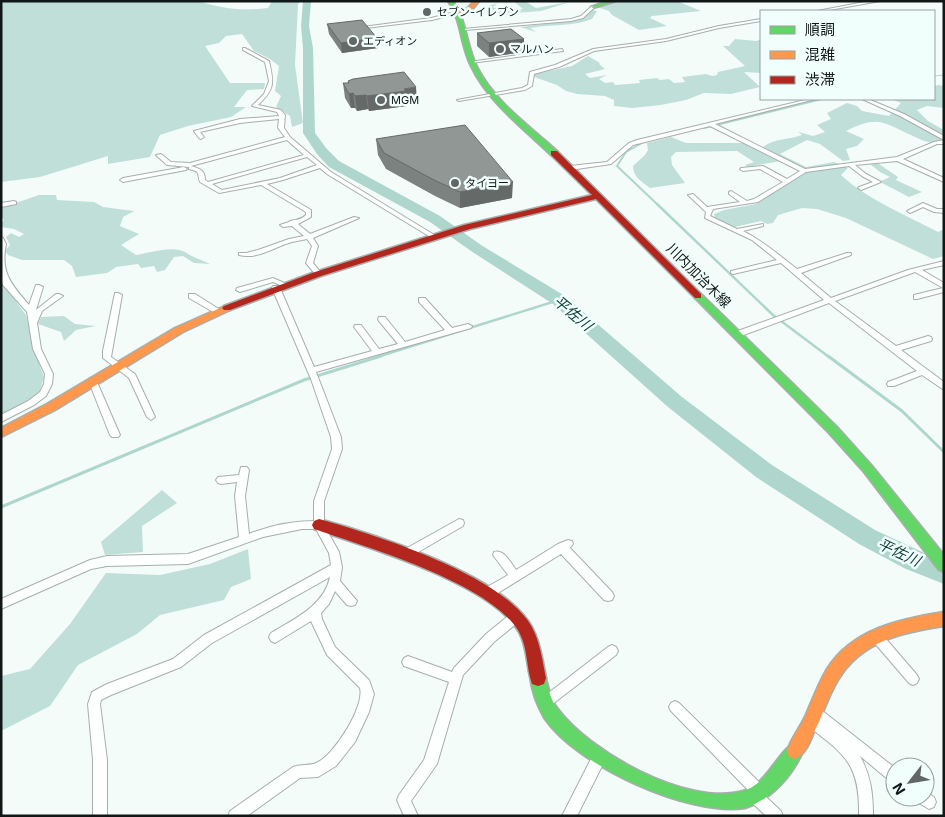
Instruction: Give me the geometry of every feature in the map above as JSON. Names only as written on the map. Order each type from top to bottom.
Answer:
[{"type":"main road","name":"川内加治木線","points":[[450,1],[459,12],[465,29],[467,52],[471,62],[478,75],[494,95],[738,334],[833,430],[868,468],[944,566]]},
{"type":"main road","points":[[459,12],[469,10],[477,1]]},
{"type":"main road","points":[[593,7],[614,1]]},
{"type":"main road","points":[[1,432],[51,407],[179,330],[218,311],[318,274],[467,227],[598,196]]},
{"type":"main road","points":[[319,525],[342,530],[442,571],[504,604],[517,616],[527,632],[546,702],[566,730],[598,760],[644,783],[682,796],[716,802],[745,800],[755,793],[788,761],[814,717],[838,663],[852,649],[868,638],[941,623]]},
{"type":"street","points":[[825,10],[878,1]]},
{"type":"street","points":[[465,29],[571,20],[582,17],[593,7]]},
{"type":"street","points":[[356,28],[432,19],[459,12]]},
{"type":"street","points":[[459,100],[494,95],[530,86],[532,73],[557,66],[593,50],[666,40],[719,27],[760,20]]},
{"type":"street","points":[[244,50],[267,61],[271,75],[266,96],[254,106],[274,109],[279,112],[282,118],[281,128],[288,138],[328,173],[436,237]]},
{"type":"street","points":[[471,62],[562,50]]},
{"type":"street","points":[[570,168],[609,163],[631,144],[639,141],[810,100]]},
{"type":"street","points":[[866,100],[902,115],[944,138]]},
{"type":"street","points":[[201,137],[196,131],[240,121],[282,118]]},
{"type":"street","points":[[712,125],[804,171]]},
{"type":"street","points":[[123,180],[190,166],[288,138]]},
{"type":"street","points":[[944,142],[936,143],[898,159],[804,171],[756,201],[710,208],[707,217],[754,239],[944,387]]},
{"type":"street","points":[[159,155],[169,164],[190,166],[199,170],[202,174],[202,181],[221,192],[320,166]]},
{"type":"street","points":[[207,184],[309,155]]},
{"type":"street","points":[[898,159],[944,180]]},
{"type":"street","points":[[850,164],[864,175],[878,182],[861,188]]},
{"type":"street","points":[[743,169],[762,167],[787,182]]},
{"type":"street","points":[[261,183],[309,211],[309,216],[294,223],[283,225]]},
{"type":"street","points":[[731,193],[746,203]]},
{"type":"street","points":[[691,195],[708,211]]},
{"type":"street","points":[[1,205],[14,203]]},
{"type":"street","points":[[910,211],[923,205],[936,211],[944,211]]},
{"type":"street","points":[[241,254],[260,252],[291,240],[309,237],[356,218]]},
{"type":"street","points":[[294,223],[309,237],[315,246],[309,263],[318,274]]},
{"type":"street","points":[[735,230],[761,225]]},
{"type":"street","points":[[1,239],[4,244],[1,251],[2,272],[6,283],[31,312]]},
{"type":"street","points":[[796,272],[849,254]]},
{"type":"street","points":[[733,272],[782,261]]},
{"type":"street","points":[[738,334],[830,300],[944,262]]},
{"type":"street","points":[[917,270],[944,288]]},
{"type":"street","points":[[240,290],[273,280],[281,287],[336,437],[337,449],[319,501],[319,525],[334,552],[337,567],[334,582],[325,600],[314,612],[275,637]]},
{"type":"street","points":[[1,419],[31,404],[43,394],[48,384],[49,374],[37,349],[32,325],[31,312],[39,287]]},
{"type":"street","points":[[918,297],[944,288]]},
{"type":"street","points":[[118,295],[106,351],[107,358],[132,376],[151,417]]},
{"type":"street","points":[[32,325],[39,310],[59,296]]},
{"type":"street","points":[[192,296],[218,311]]},
{"type":"street","points":[[422,300],[450,331]]},
{"type":"street","points":[[382,319],[403,345]]},
{"type":"street","points":[[358,326],[376,352]]},
{"type":"street","points":[[313,375],[376,352],[468,326]]},
{"type":"street","points":[[896,349],[928,339]]},
{"type":"street","points":[[891,384],[924,371]]},
{"type":"street","points":[[92,382],[116,435]]},
{"type":"street","points":[[221,480],[243,474],[240,496],[244,540]]},
{"type":"street","points":[[404,555],[459,523]]},
{"type":"street","points":[[1,604],[90,565],[107,561],[188,559],[263,533],[302,525],[319,525]]},
{"type":"street","points":[[486,594],[565,545],[608,596]]},
{"type":"street","points":[[498,555],[514,575]]},
{"type":"street","points":[[100,816],[100,760],[94,704],[96,696],[177,663],[208,640],[337,567]]},
{"type":"street","points":[[334,582],[351,601]]},
{"type":"street","points":[[235,816],[298,772],[318,770],[331,761],[350,737],[365,708],[368,694],[365,684],[331,652],[314,612]]},
{"type":"street","points":[[412,816],[404,800],[430,764],[458,672],[490,638],[517,616]]},
{"type":"street","points":[[876,636],[913,679]]},
{"type":"street","points":[[546,702],[612,651]]},
{"type":"street","points":[[408,662],[456,679]]},
{"type":"street","points":[[675,707],[776,816]]},
{"type":"street","points":[[814,717],[885,769]]},
{"type":"street","points":[[814,717],[845,747],[857,763],[868,794],[866,816]]},
{"type":"street","points":[[570,816],[598,760]]},
{"type":"green space","points":[[1,1],[198,1],[224,8],[249,9],[268,8],[272,1],[300,1],[298,5],[295,65],[303,123],[292,127],[290,116],[276,107],[281,96],[275,91],[279,66],[254,51],[242,34],[226,36],[219,43],[205,46],[230,83],[265,83],[264,89],[247,90],[234,107],[246,107],[231,117],[188,126],[160,135],[150,157],[108,164],[108,156],[40,177],[1,182]]},
{"type":"green space","points":[[513,1],[525,1],[536,8],[570,2],[541,11],[500,14],[487,6],[498,3],[492,7],[501,10],[523,9]]},
{"type":"green space","points":[[618,1],[677,1],[701,11],[652,16],[650,18],[667,26],[639,30],[612,15],[609,11],[597,7]]},
{"type":"green space","points":[[592,10],[597,11],[592,19],[584,22],[530,28],[536,32],[520,27],[582,19]]},
{"type":"green space","points":[[735,39],[757,41],[760,40],[760,73],[744,72],[760,87],[731,94],[704,93],[686,100],[632,108],[614,106],[614,100],[605,96],[577,94],[566,91],[557,85],[534,77],[535,74],[572,66],[588,56],[600,63],[605,69],[585,74],[590,78],[607,75],[599,79],[605,83],[613,82],[615,85],[640,83],[639,80],[657,78],[660,80],[669,79],[674,83],[685,82],[682,77],[706,74],[712,76],[717,75],[718,72],[745,66],[723,46],[729,46]]},
{"type":"green space","points":[[935,86],[944,86],[944,108],[927,106],[917,110],[928,121],[944,130],[944,140],[926,142],[888,124],[874,122],[846,131],[864,139],[857,146],[846,149],[850,160],[843,161],[820,144],[807,140],[780,154],[806,167],[834,162],[848,168],[841,175],[863,192],[938,232],[944,229],[944,256],[933,259],[846,218],[817,209],[802,208],[778,215],[773,223],[767,224],[761,221],[735,227],[715,218],[714,214],[724,210],[756,204],[806,173],[763,147],[777,141],[802,135],[798,132],[813,136],[825,132],[817,125],[831,119],[827,113],[847,103],[857,106],[862,111],[889,116],[901,103],[894,100],[935,100]]},
{"type":"green space","points":[[671,137],[686,143],[743,143],[781,161],[747,167],[745,165],[754,162],[737,151],[676,152],[671,157],[672,165],[685,183],[650,188],[636,176],[633,166],[645,155],[648,150],[647,143]]},
{"type":"green space","points":[[870,164],[879,164],[898,177],[896,180],[922,192],[909,197],[882,183],[881,181],[890,177]]},
{"type":"green space","points":[[39,195],[56,195],[57,200],[94,202],[103,207],[134,211],[123,217],[120,226],[139,234],[121,245],[136,255],[167,249],[180,250],[210,264],[194,263],[183,256],[174,257],[165,270],[157,272],[154,266],[141,268],[138,264],[116,267],[107,273],[76,277],[72,266],[64,260],[22,260],[8,255],[5,251],[10,245],[6,237],[11,233],[19,237],[24,234],[14,229],[1,227],[1,222],[4,221],[1,215],[1,208]]},
{"type":"green space","points":[[1,281],[26,315],[35,353],[44,377],[39,393],[24,404],[1,415]]},
{"type":"green space","points":[[64,316],[75,324],[96,326],[76,330],[64,341],[61,332],[38,324],[41,317]]},
{"type":"green space","points":[[162,490],[177,503],[142,526],[143,552],[105,555],[101,542]]},
{"type":"green space","points":[[248,549],[251,579],[231,587],[224,600],[160,615],[137,634],[78,665],[50,706],[1,731],[1,676],[30,669],[70,624],[106,573],[160,575],[210,564]]},
{"type":"building","points":[[362,20],[377,38],[341,43],[327,24]]},
{"type":"building","points":[[511,29],[524,39],[489,43],[477,33]]},
{"type":"building","points":[[404,72],[416,87],[404,89],[406,91],[355,96],[353,93],[349,94],[343,83],[349,83],[348,81],[353,79]]},
{"type":"building","points":[[465,125],[513,182],[460,192],[384,153],[376,139]]},
{"type":"waterway","name":"平佐川","points":[[307,1],[305,26],[308,48],[309,133],[321,151],[334,164],[435,219],[476,248],[559,300],[675,402],[764,471],[867,537],[944,573]]},
{"type":"waterway","points":[[935,76],[944,75]]},
{"type":"waterway","points":[[704,128],[818,100]]},
{"type":"waterway","points":[[642,143],[626,152],[617,166],[658,205]]},
{"type":"waterway","points":[[657,204],[773,315],[829,357]]},
{"type":"waterway","points":[[377,357],[559,300]]},
{"type":"waterway","points":[[1,507],[304,380],[381,356]]},
{"type":"waterway","points":[[828,356],[902,411],[944,452]]},
{"type":"traffic: fast","points":[[450,1],[459,17],[471,61],[481,79],[511,113],[554,153]]},
{"type":"traffic: fast","points":[[593,7],[614,1]]},
{"type":"traffic: fast","points":[[698,296],[833,430],[868,469],[944,566]]},
{"type":"traffic: fast","points":[[538,678],[551,714],[566,731],[587,748],[639,780],[667,792],[695,800],[721,803],[752,797],[773,780],[795,751]]},
{"type":"traffic: slow","points":[[459,12],[469,10],[477,1]]},
{"type":"traffic: slow","points":[[1,433],[51,407],[179,330],[227,308]]},
{"type":"traffic: slow","points":[[795,751],[806,733],[832,675],[841,661],[853,650],[880,634],[944,619]]},
{"type":"traffic: jam","points":[[554,153],[698,296]]},
{"type":"traffic: jam","points":[[227,308],[318,274],[467,227],[598,196]]},
{"type":"traffic: jam","points":[[319,525],[366,539],[427,563],[456,577],[505,606],[524,627],[532,648],[538,678]]},
{"type":"place","name":"セブン-イレブン","points":[[427,12]]},
{"type":"place","name":"エディオン","points":[[353,41]]},
{"type":"place","name":"マルハン","points":[[500,49]]},
{"type":"place","name":"MGM","points":[[381,100]]},
{"type":"place","name":"タイヨー","points":[[455,183]]}]
